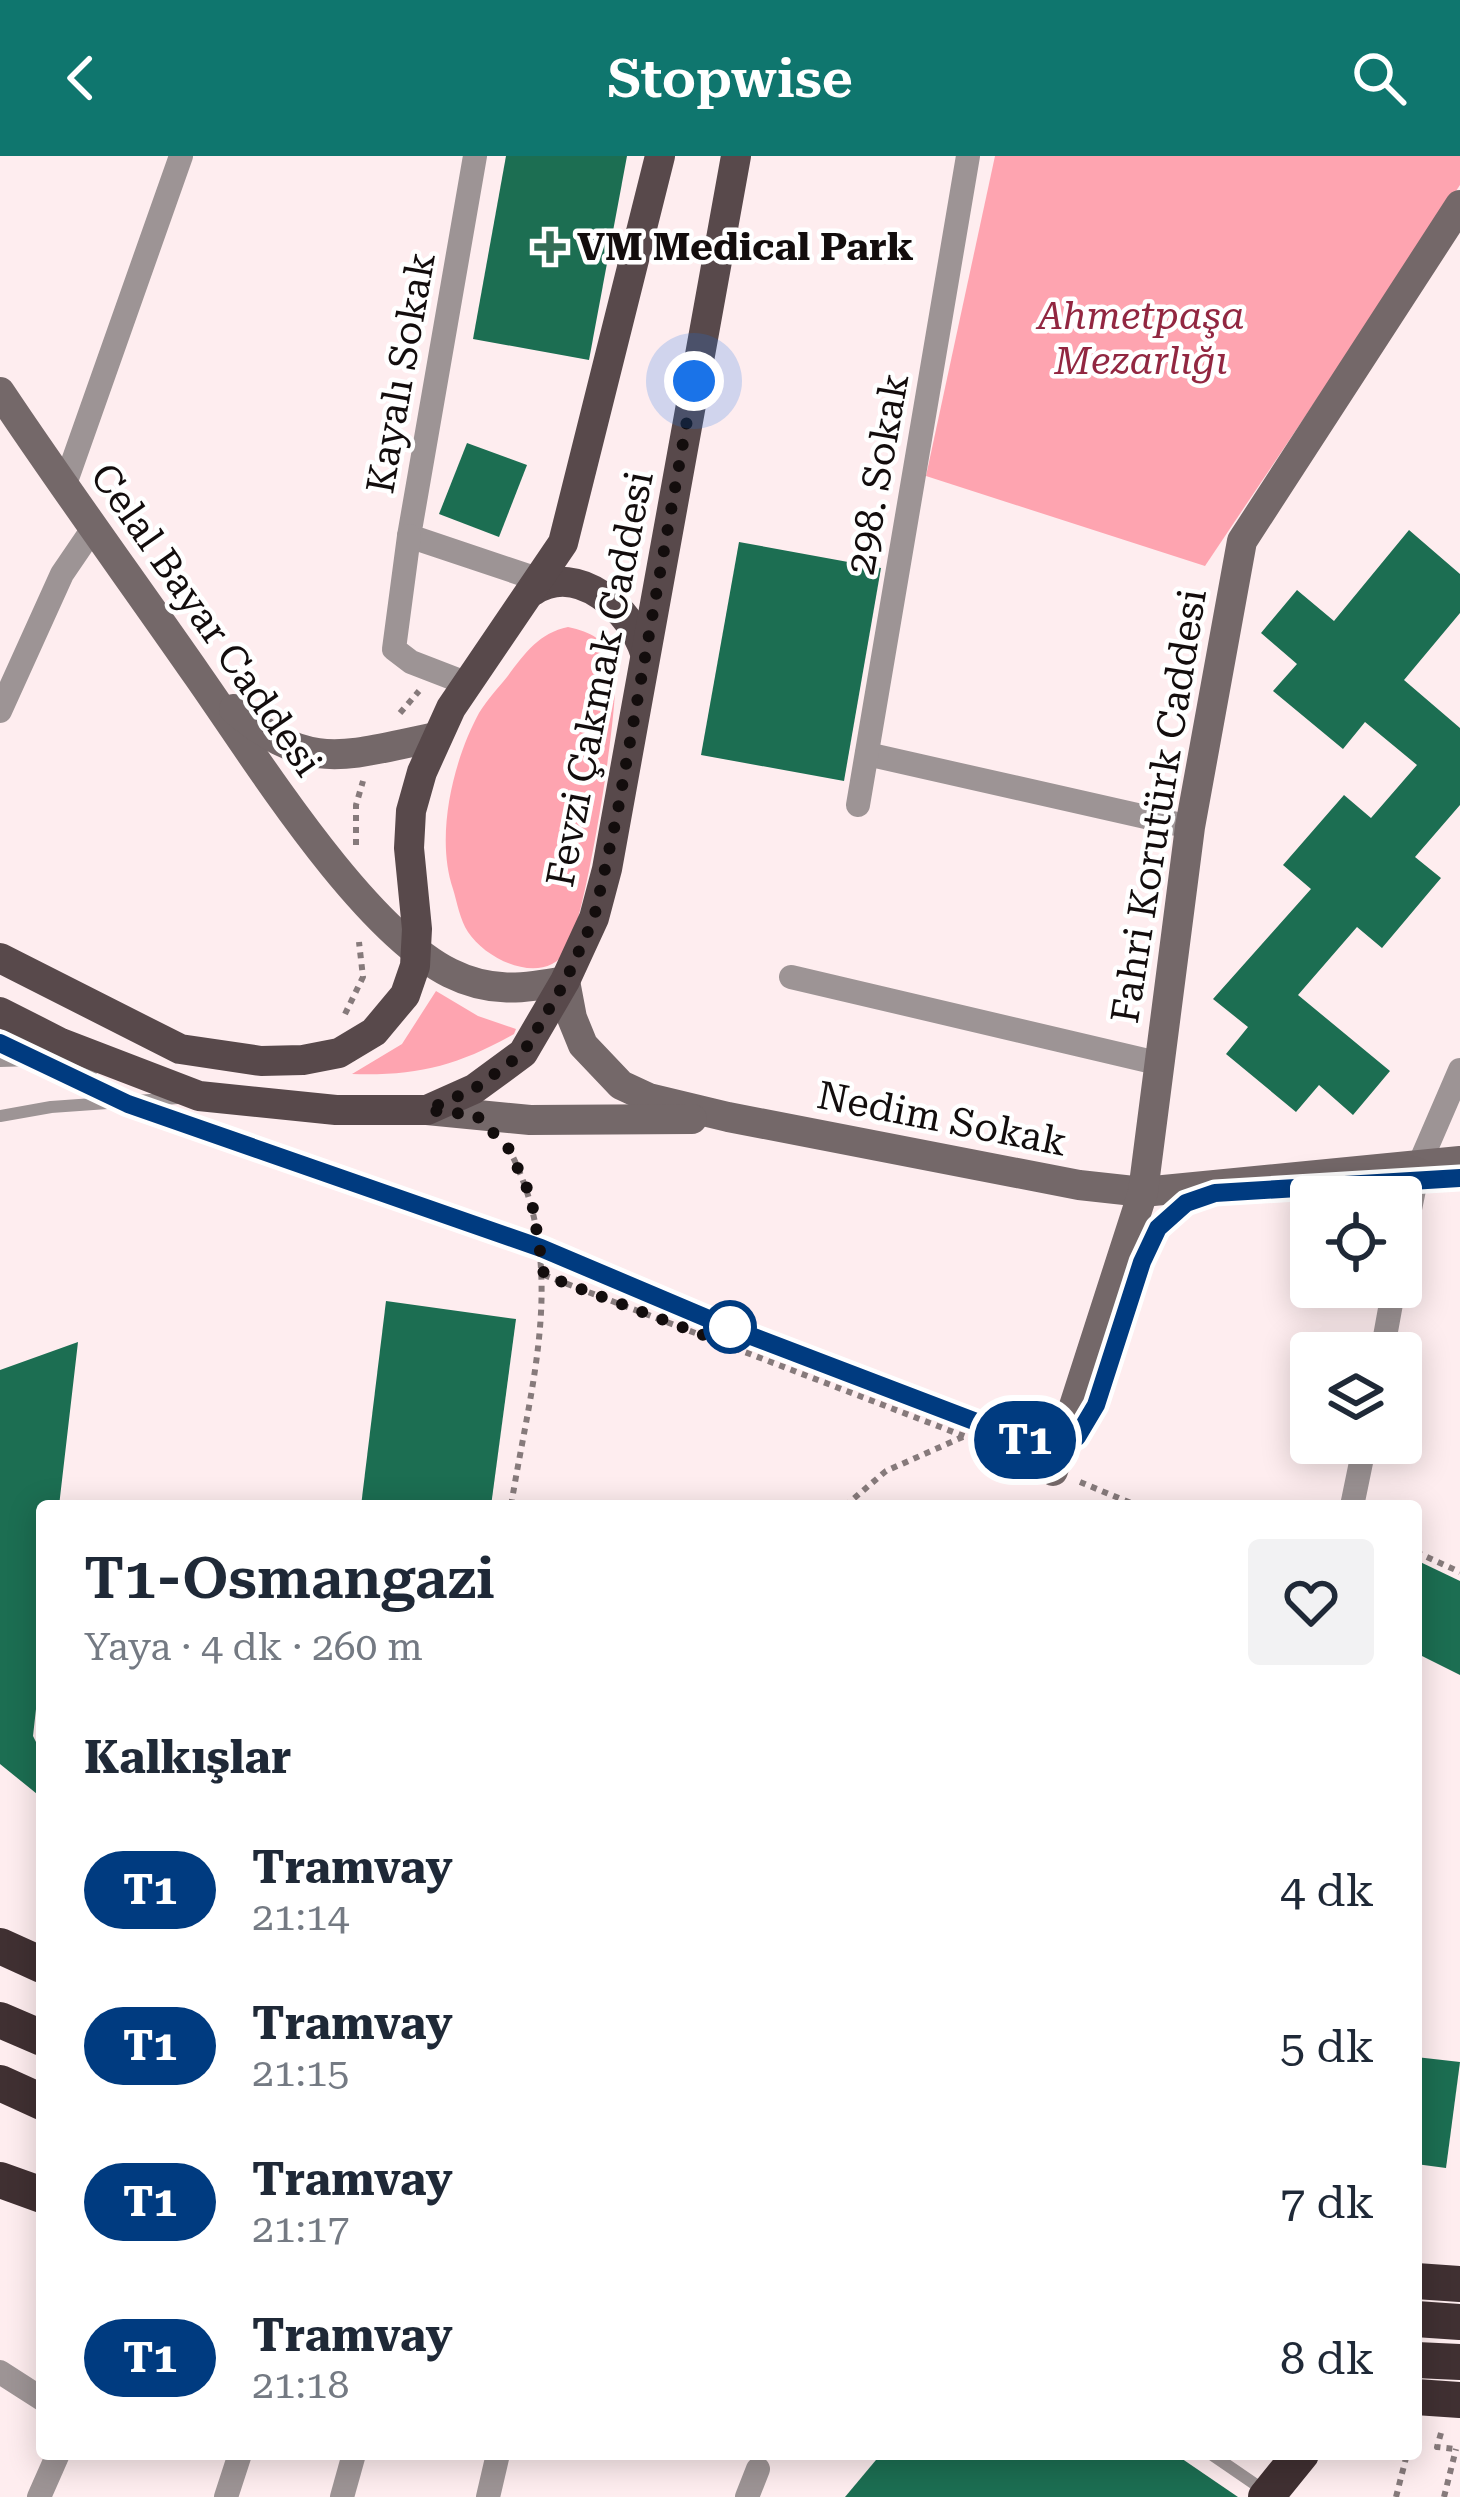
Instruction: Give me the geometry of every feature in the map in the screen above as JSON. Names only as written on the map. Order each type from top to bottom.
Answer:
[{"type":"highway","points":[[0,1946],[36,1962]]},
{"type":"highway","points":[[0,2020],[36,2035]]},
{"type":"highway","points":[[0,2083],[36,2099]]},
{"type":"highway","points":[[0,2180],[36,2193]]},
{"type":"highway","points":[[1422,2281],[1460,2284]]},
{"type":"highway","points":[[1422,2319],[1460,2322]]},
{"type":"highway","points":[[1422,2360],[1460,2362]]},
{"type":"highway","points":[[1422,2397],[1460,2400]]},
{"type":"highway","points":[[1262,2494],[1274,2460]]},
{"type":"highway","points":[[1262,2494],[1295,2460]]},
{"type":"main road","points":[[0,958],[180,1049],[261,1061],[339,1053],[374,1032],[405,995],[416,957],[411,812],[437,737],[460,696],[562,543],[660,156]]},
{"type":"main road","name":"Fevzi Çakmak Caddesi","points":[[427,1110],[474,1089],[523,1053],[565,982],[594,918],[607,869],[736,156]]},
{"type":"main road","name":"Fahri Korutürk Caddesi","points":[[1053,1471],[1143,1192],[1190,827],[1242,541],[1460,205]]},
{"type":"main road","name":"Celal Bayar Caddesi","points":[[0,392],[268,778],[355,890],[416,957],[480,986],[515,991],[565,982]]},
{"type":"main road","points":[[536,586],[569,583],[620,607],[639,634],[645,653]]},
{"type":"main road","points":[[202,682],[260,731],[293,748],[327,757],[437,737]]},
{"type":"main road","points":[[565,982],[572,1018],[598,1065],[649,1098],[728,1117]]},
{"type":"main road","points":[[0,1012],[61,1043],[199,1096],[335,1110],[427,1110],[638,1122],[728,1117]]},
{"type":"main road","name":"Nedim Sokak","points":[[728,1117],[1143,1192],[1460,1161]]},
{"type":"street","points":[[64,487],[181,156]]},
{"type":"street","name":"Kayalı Sokak","points":[[475,156],[409,536],[536,586]]},
{"type":"street","name":"298. Sokak","points":[[858,805],[968,156]]},
{"type":"street","points":[[2,701],[62,574],[94,527]]},
{"type":"street","points":[[409,536],[394,649],[435,671],[460,696]]},
{"type":"street","points":[[867,754],[1190,827]]},
{"type":"street","points":[[791,977],[1157,1063]]},
{"type":"street","points":[[1416,1176],[1460,1070]]},
{"type":"street","points":[[1353,1500],[1361,1464]]},
{"type":"street","points":[[0,2372],[36,2395]]},
{"type":"street","points":[[39,2497],[55,2460]]},
{"type":"street","points":[[226,2497],[238,2460]]},
{"type":"street","points":[[342,2497],[352,2460]]},
{"type":"street","points":[[488,2497],[497,2460]]},
{"type":"street","points":[[747,2497],[758,2468]]},
{"type":"lane","points":[[0,1061],[33,1060],[141,1074]]},
{"type":"lane","points":[[0,1116],[51,1106],[199,1096]]},
{"type":"lane","points":[[1219,2460],[1262,2494]]},
{"type":"path","points":[[342,1018],[363,977],[355,890],[356,806],[370,750],[435,671]]},
{"type":"path","points":[[476,1115],[509,1149],[531,1197],[544,1275],[513,1500]]},
{"type":"path","points":[[544,1275],[967,1435],[1123,1500]]},
{"type":"path","points":[[852,1500],[886,1471],[967,1435]]},
{"type":"path","points":[[1422,1555],[1460,1573]]},
{"type":"path","points":[[1441,2433],[1437,2447],[1458,2449],[1444,2497]]},
{"type":"path","points":[[1396,2497],[1405,2460]]},
{"type":"green space","name":"Ahmetpaşa Mezarlığı","points":[[995,156],[1460,156],[1460,185],[1205,566],[926,476]]},
{"type":"green space","points":[[568,627],[597,638],[611,656],[613,717],[575,931],[557,961],[531,968],[488,952],[465,927],[448,868],[446,823],[461,753],[479,713],[533,645]]},
{"type":"green space","points":[[436,991],[478,1016],[516,1029],[514,1034],[436,1067],[352,1074],[402,1044]]},
{"type":"building","name":"VM Medical Park","points":[[506,156],[627,156],[589,360],[473,339]]},
{"type":"building","points":[[467,443],[527,465],[499,537],[439,514]]},
{"type":"building","points":[[1409,530],[1460,574],[1460,613],[1404,680],[1460,728],[1460,805],[1415,857],[1441,878],[1382,948],[1357,927],[1298,995],[1390,1071],[1353,1115],[1319,1085],[1296,1112],[1226,1054],[1248,1027],[1213,999],[1311,889],[1283,865],[1344,795],[1371,818],[1417,765],[1365,722],[1343,749],[1273,691],[1297,664],[1261,633],[1297,590],[1334,621]]},
{"type":"building","points":[[739,542],[881,568],[844,781],[701,755]]},
{"type":"building","points":[[386,1301],[516,1319],[492,1500],[362,1500]]},
{"type":"building","points":[[78,1342],[60,1500],[36,1500],[36,1793],[0,1764],[0,1370]]},
{"type":"building","points":[[1422,1563],[1460,1581],[1460,1675],[1422,1656]]},
{"type":"building","points":[[1422,2058],[1460,2062],[1446,2168],[1422,2165]]},
{"type":"building","points":[[876,2460],[1184,2460],[1238,2497],[845,2497]]},
{"type":"tram line","points":[[0,1043],[127,1104],[541,1248],[729,1328],[1026,1441],[1062,1443],[1077,1437],[1096,1405],[1142,1262],[1158,1228],[1186,1203],[1215,1193],[1460,1178]]},
{"type":"tram line","name":"T1","points":[[0,1043],[128,1104],[541,1248],[730,1328],[1026,1441],[1062,1444],[1077,1437],[1096,1405],[1142,1262],[1158,1228],[1186,1203],[1215,1193],[1460,1178]]},
{"type":"place","name":"VM Medical Park","points":[[550,247]]},
{"type":"route","points":[[694,381],[607,869],[594,918],[565,982],[523,1053],[474,1089],[427,1110],[476,1115],[509,1149],[531,1197],[544,1275],[714,1339],[730,1327]]}]
